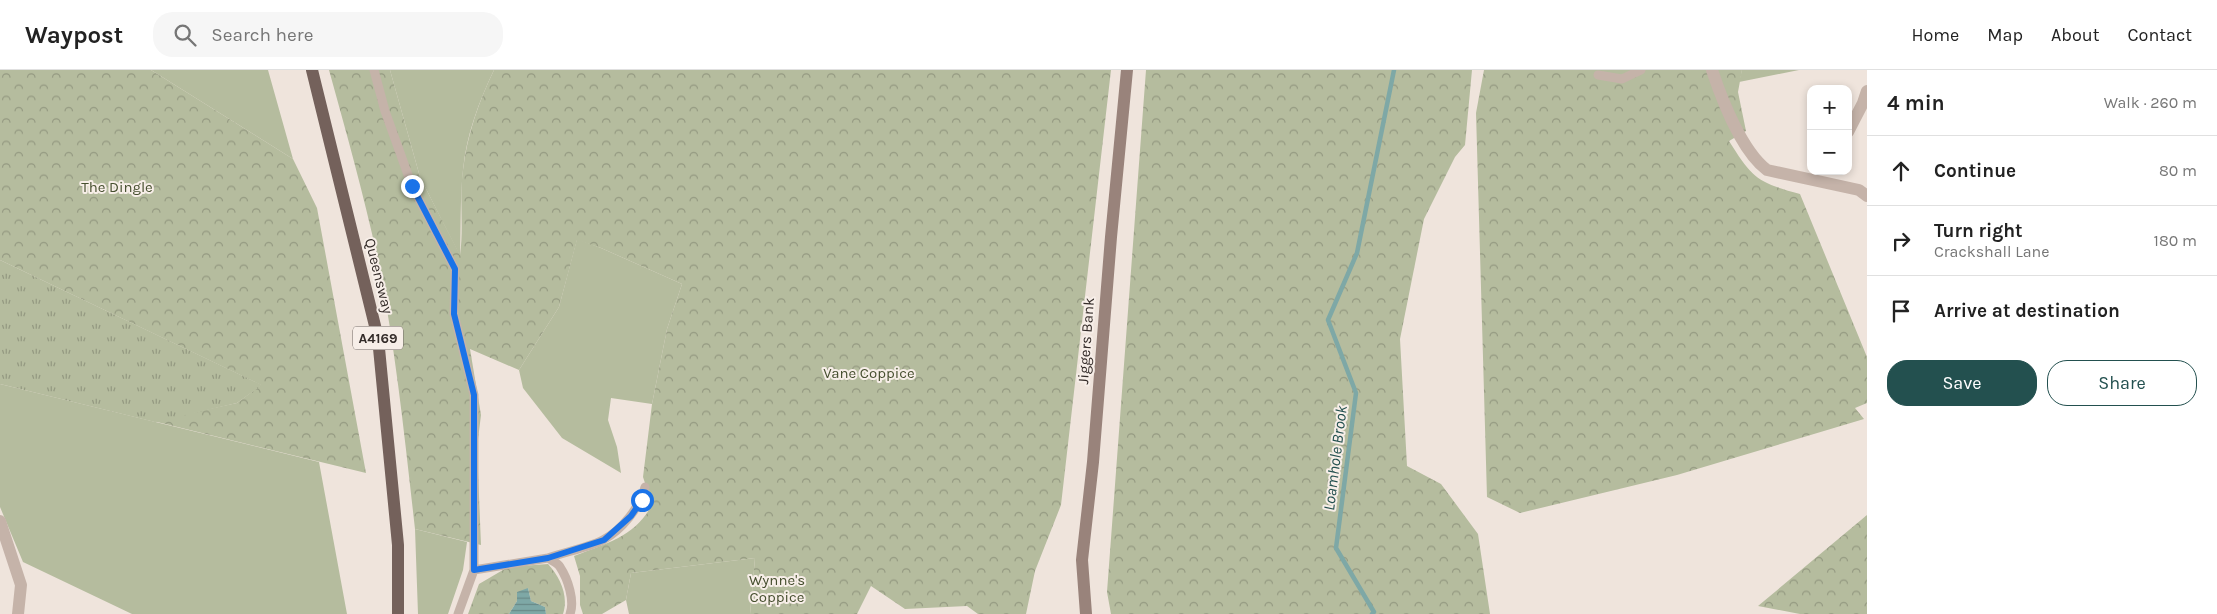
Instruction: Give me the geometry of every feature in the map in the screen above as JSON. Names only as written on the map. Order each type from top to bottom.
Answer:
[{"type":"main road","name":"Queensway","points":[[312,70],[378,338],[398,545],[398,614]]},
{"type":"street","name":"Jiggers Bank","points":[[1086,614],[1082,560],[1093,462],[1111,237],[1127,70]]},
{"type":"street","points":[[1712,70],[1724,100],[1750,153],[1758,163],[1768,170],[1781,174],[1833,177],[1867,196]]},
{"type":"street","points":[[1849,130],[1867,91]]},
{"type":"street","points":[[0,521],[20,585],[18,614]]},
{"type":"lane","points":[[374,70],[385,111],[412,186],[455,269],[454,314],[474,395],[474,570],[458,614]]},
{"type":"lane","points":[[1598,75],[1622,79],[1641,70]]},
{"type":"lane","points":[[474,570],[548,558],[604,540],[631,516],[642,500],[645,487]]},
{"type":"lane","points":[[548,558],[560,566],[569,588],[572,609],[570,614]]},
{"type":"green space","name":"The Dingle","points":[[0,70],[151,70],[293,159],[317,208],[366,473],[153,421],[237,403],[261,385],[0,260]]},
{"type":"green space","points":[[151,70],[268,70],[293,159]]},
{"type":"green space","name":"Vane Coppice","points":[[329,70],[390,70],[420,177],[460,255],[462,181],[467,144],[474,118],[494,70],[1111,70],[1061,505],[1035,571],[1026,614],[978,614],[967,606],[905,609],[871,586],[857,614],[750,614],[755,558],[631,573],[626,600],[602,614],[583,614],[580,605],[580,576],[574,556],[619,538],[638,524],[652,504],[643,477],[652,404],[667,329],[682,284],[601,248],[577,240],[559,307],[519,370],[470,349],[481,415],[477,447],[481,545],[415,529],[395,364],[379,265],[362,191]]},
{"type":"green space","points":[[390,70],[494,70],[483,94],[467,144],[461,191],[460,256],[420,177]]},
{"type":"green space","points":[[1146,70],[1472,70],[1465,145],[1455,157],[1424,219],[1400,339],[1407,466],[1441,484],[1478,534],[1490,614],[1111,614],[1107,592]]},
{"type":"green space","points":[[1484,70],[1742,70],[1738,92],[1746,131],[1729,141],[1744,164],[1757,177],[1774,186],[1800,194],[1867,357],[1867,403],[1855,408],[1864,419],[1677,475],[1520,513],[1487,497],[1476,113]]},
{"type":"green space","points":[[1742,70],[1799,70],[1739,82]]},
{"type":"green space","points":[[577,239],[682,284],[667,329],[652,404],[611,398],[608,420],[617,447],[621,473],[562,438],[523,388],[519,370],[559,307]]},
{"type":"green space","points":[[0,260],[262,385],[237,403],[155,422],[0,384]]},
{"type":"green space","points":[[0,384],[319,462],[347,614],[132,614],[23,562],[0,507]]},
{"type":"green space","points":[[1867,515],[1867,614],[1800,614],[1758,606]]},
{"type":"green space","points":[[415,529],[467,542],[463,570],[448,614],[418,614]]},
{"type":"green space","points":[[755,558],[750,614],[629,614],[626,600],[631,573]]},
{"type":"green space","points":[[548,564],[562,587],[565,600],[563,614],[546,614],[545,607],[531,601],[528,588],[509,614],[468,614],[479,584],[508,567]]},
{"type":"water","points":[[528,588],[531,601],[545,607],[546,614],[509,614],[517,601],[517,592]]},
{"type":"waterway","name":"Loamhole Brook","points":[[1372,614],[1374,612],[1336,548],[1356,393],[1328,320],[1357,253],[1394,70]]},
{"type":"route","points":[[412,186],[455,269],[454,314],[474,395],[474,570],[548,558],[604,540],[631,516],[642,500]]},
{"type":"park label","name":"Wynne's Coppice","points":[[777,588]]}]
